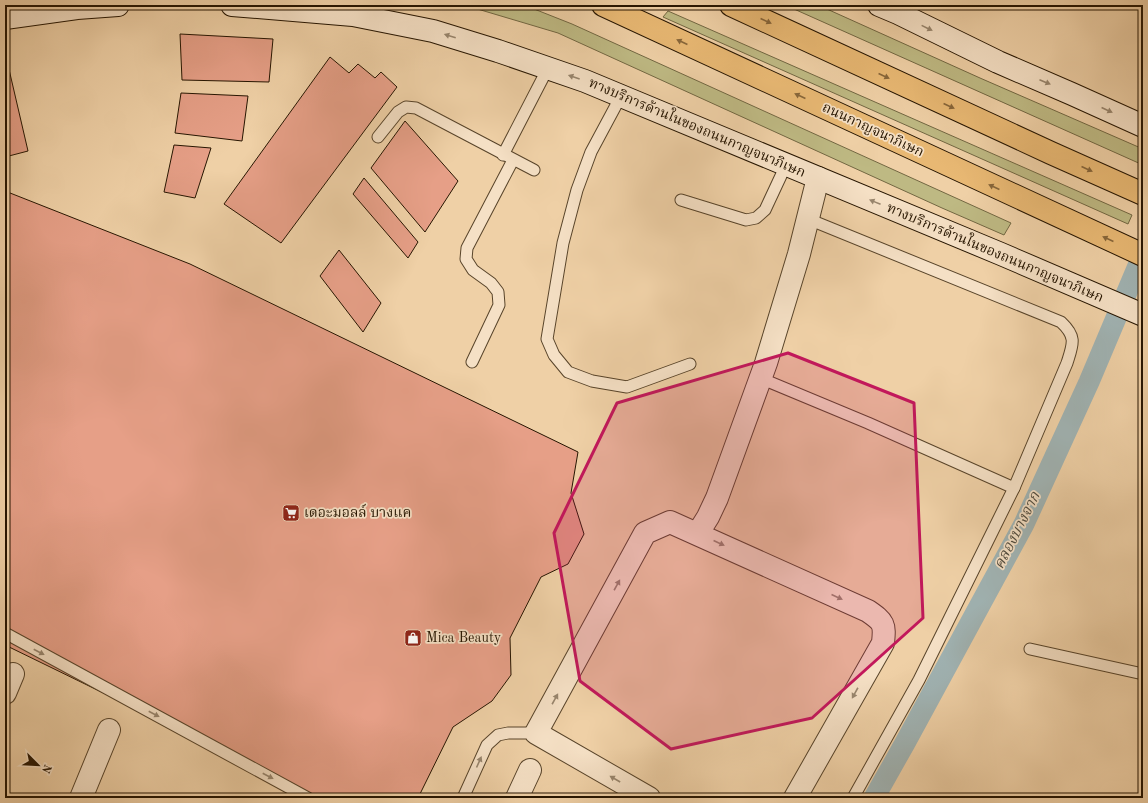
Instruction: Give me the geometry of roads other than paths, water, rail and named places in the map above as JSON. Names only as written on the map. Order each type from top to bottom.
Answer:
[{"type":"highway","name":"ถนนกาญจนาภิเษก","points":[[603,5],[1143,255]]},
{"type":"highway","points":[[731,5],[1143,194]]},
{"type":"main road","points":[[5,18],[77,8],[118,5]]},
{"type":"main road","name":"ทางบริการด้านในของถนนกาญจนาภิเษก","points":[[232,5],[353,15],[433,31],[548,68],[585,81],[1001,254],[1143,315]]},
{"type":"main road","points":[[892,8],[998,62],[1143,126]]},
{"type":"main road","points":[[707,516],[766,363],[797,261],[818,178]]},
{"type":"main road","points":[[649,798],[536,733],[645,533],[670,522],[707,516],[868,611],[879,619],[884,628],[882,643],[795,798]]},
{"type":"main road","points":[[81,798],[109,730]]},
{"type":"main road","points":[[517,798],[530,770]]},
{"type":"lane","points":[[472,362],[499,305],[498,292],[491,283],[473,270],[466,259],[467,248],[548,68]]},
{"type":"lane","points":[[621,96],[592,152],[577,190],[563,243],[547,339],[554,355],[568,372],[592,381],[627,387],[690,364]]},
{"type":"lane","points":[[378,137],[398,112],[406,107],[416,108],[534,170]]},
{"type":"lane","points":[[681,200],[746,220],[756,218],[765,210],[786,165]]},
{"type":"lane","points":[[808,219],[1061,322],[1069,329],[1072,338],[1072,348],[1067,363],[1014,488],[919,680],[853,798]]},
{"type":"lane","points":[[760,378],[868,423],[1014,488]]},
{"type":"lane","points":[[5,633],[308,798]]},
{"type":"lane","points":[[1030,649],[1143,674]]},
{"type":"lane","points":[[463,798],[487,745],[498,735],[508,733],[536,733]]},
{"type":"waterway","name":"คลองบางจาก","points":[[874,798],[1024,524],[1089,382],[1143,254]]},
{"type":"place","name":"เดอะมอลล์ บางแค","points":[[291,513]]},
{"type":"place","name":"Mica Beauty","points":[[413,638]]}]
